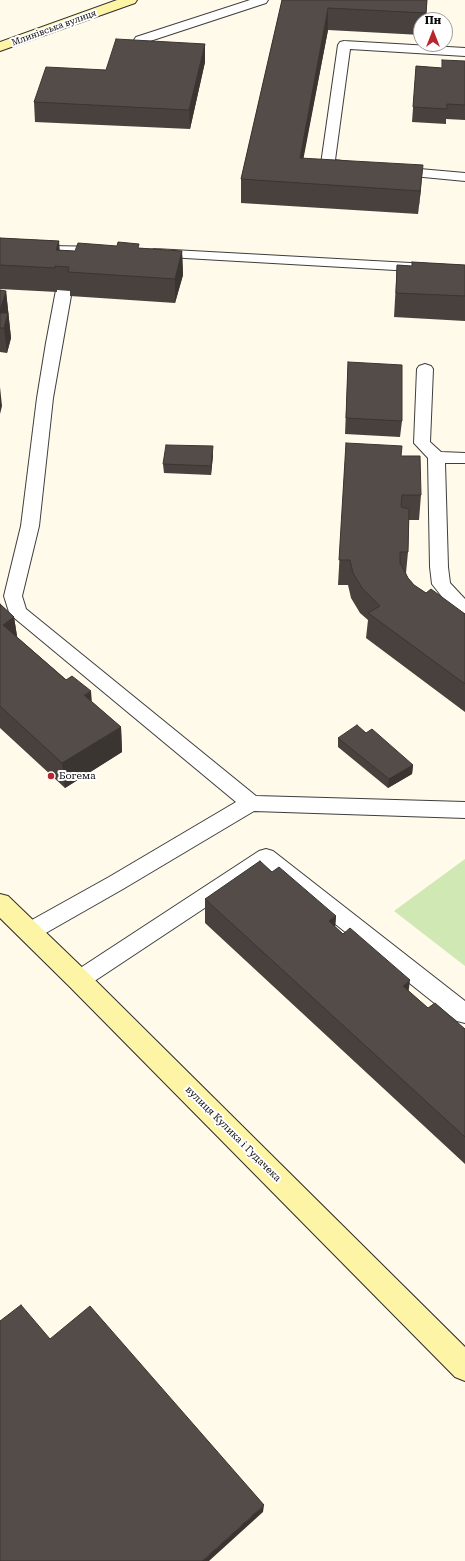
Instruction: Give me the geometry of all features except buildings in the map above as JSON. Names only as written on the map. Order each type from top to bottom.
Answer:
[{"type":"main road","name":"Млинівська вулиця","points":[[0,47],[130,0]]},
{"type":"main road","name":"вулиця Кулика і Гудачека","points":[[0,903],[465,1366]]},
{"type":"lane","points":[[140,40],[262,0]]},
{"type":"lane","points":[[366,168],[328,164],[344,45],[465,52]]},
{"type":"lane","points":[[381,169],[465,177]]},
{"type":"lane","points":[[0,249],[73,256],[114,251]]},
{"type":"lane","points":[[138,252],[465,270]]},
{"type":"lane","points":[[64,290],[45,398],[30,526],[13,596],[18,612],[251,803]]},
{"type":"lane","points":[[425,369],[422,443],[436,457],[465,458]]},
{"type":"lane","points":[[436,457],[439,567],[442,584],[453,599],[465,608]]},
{"type":"lane","points":[[29,932],[116,883],[251,803],[465,810]]},
{"type":"lane","points":[[79,980],[266,857],[465,1014]]},
{"type":"green space","points":[[465,859],[465,966],[394,911]]},
{"type":"place","name":"Богема","points":[[51,776]]}]
